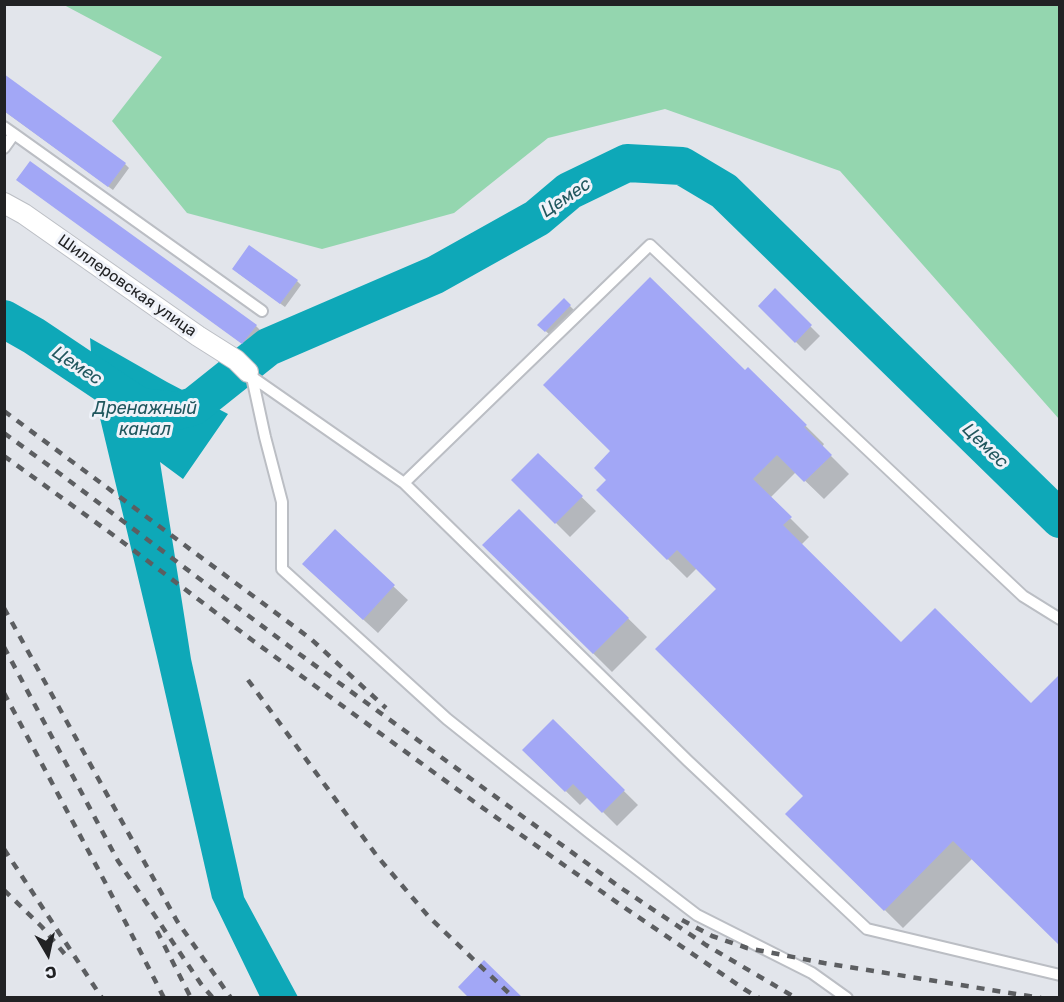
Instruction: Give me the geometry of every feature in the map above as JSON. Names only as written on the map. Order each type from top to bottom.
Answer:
[{"type":"street","name":"Шиллеровская улица","points":[[4,202],[245,370]]},
{"type":"lane","points":[[4,127],[262,311]]},
{"type":"lane","points":[[4,148],[14,134]]},
{"type":"lane","points":[[404,483],[650,245],[1023,596],[1059,619]]},
{"type":"lane","points":[[245,370],[404,483],[680,752],[867,929],[1059,975]]},
{"type":"lane","points":[[245,370],[282,502],[282,569],[447,719],[697,915],[812,973],[847,998]]},
{"type":"green space","points":[[64,5],[1059,5],[1059,419],[840,171],[665,109],[548,138],[454,213],[322,249],[187,213],[112,121],[162,57]]},
{"type":"water","name":"Дренажный канал","points":[[90,338],[228,414],[183,479],[160,462],[191,659],[244,897],[298,997],[260,997],[212,898],[94,393]]},
{"type":"building","points":[[4,74],[126,163],[108,187],[4,111]]},
{"type":"building","points":[[30,161],[257,325],[242,344],[16,180]]},
{"type":"building","points":[[249,245],[298,280],[280,304],[232,269]]},
{"type":"building","points":[[650,277],[745,370],[748,367],[807,425],[804,427],[832,455],[804,482],[777,455],[753,479],[792,517],[783,525],[901,642],[935,608],[1031,703],[1060,674],[1060,946],[953,841],[884,911],[785,814],[803,796],[655,649],[716,589],[677,550],[667,560],[596,490],[606,480],[594,468],[610,451],[543,385]]},
{"type":"building","points":[[775,288],[812,325],[795,343],[758,306]]},
{"type":"building","points":[[564,298],[571,305],[545,332],[537,325]]},
{"type":"building","points":[[538,453],[583,496],[555,524],[511,480]]},
{"type":"building","points":[[519,509],[629,618],[593,654],[482,545]]},
{"type":"building","points":[[335,529],[395,585],[363,620],[302,564]]},
{"type":"building","points":[[553,719],[625,790],[602,813],[573,784],[565,792],[522,750]]},
{"type":"building","points":[[484,960],[523,998],[469,998],[458,987]]},
{"type":"waterway","name":"Цемес","points":[[4,319],[34,336],[140,407],[177,411],[194,406],[268,347],[435,275],[537,218],[569,191],[627,163],[682,166],[724,191],[1060,519]]},
{"type":"railway","points":[[4,411],[311,639],[386,708]]},
{"type":"railway","points":[[4,433],[298,653],[621,888],[706,945],[796,998]]},
{"type":"railway","points":[[4,456],[480,806],[625,908],[759,998]]},
{"type":"railway","points":[[4,608],[177,921],[231,998]]},
{"type":"railway","points":[[4,647],[118,861],[201,984],[213,998]]},
{"type":"railway","points":[[248,680],[377,856],[429,917],[514,998]]},
{"type":"railway","points":[[4,693],[164,998]]},
{"type":"railway","points":[[4,849],[102,998]]},
{"type":"railway","points":[[4,890],[42,927],[68,958]]},
{"type":"railway","points":[[682,920],[712,936],[747,948],[824,963],[1041,998]]},
{"type":"railway","points":[[157,931],[191,998]]}]
